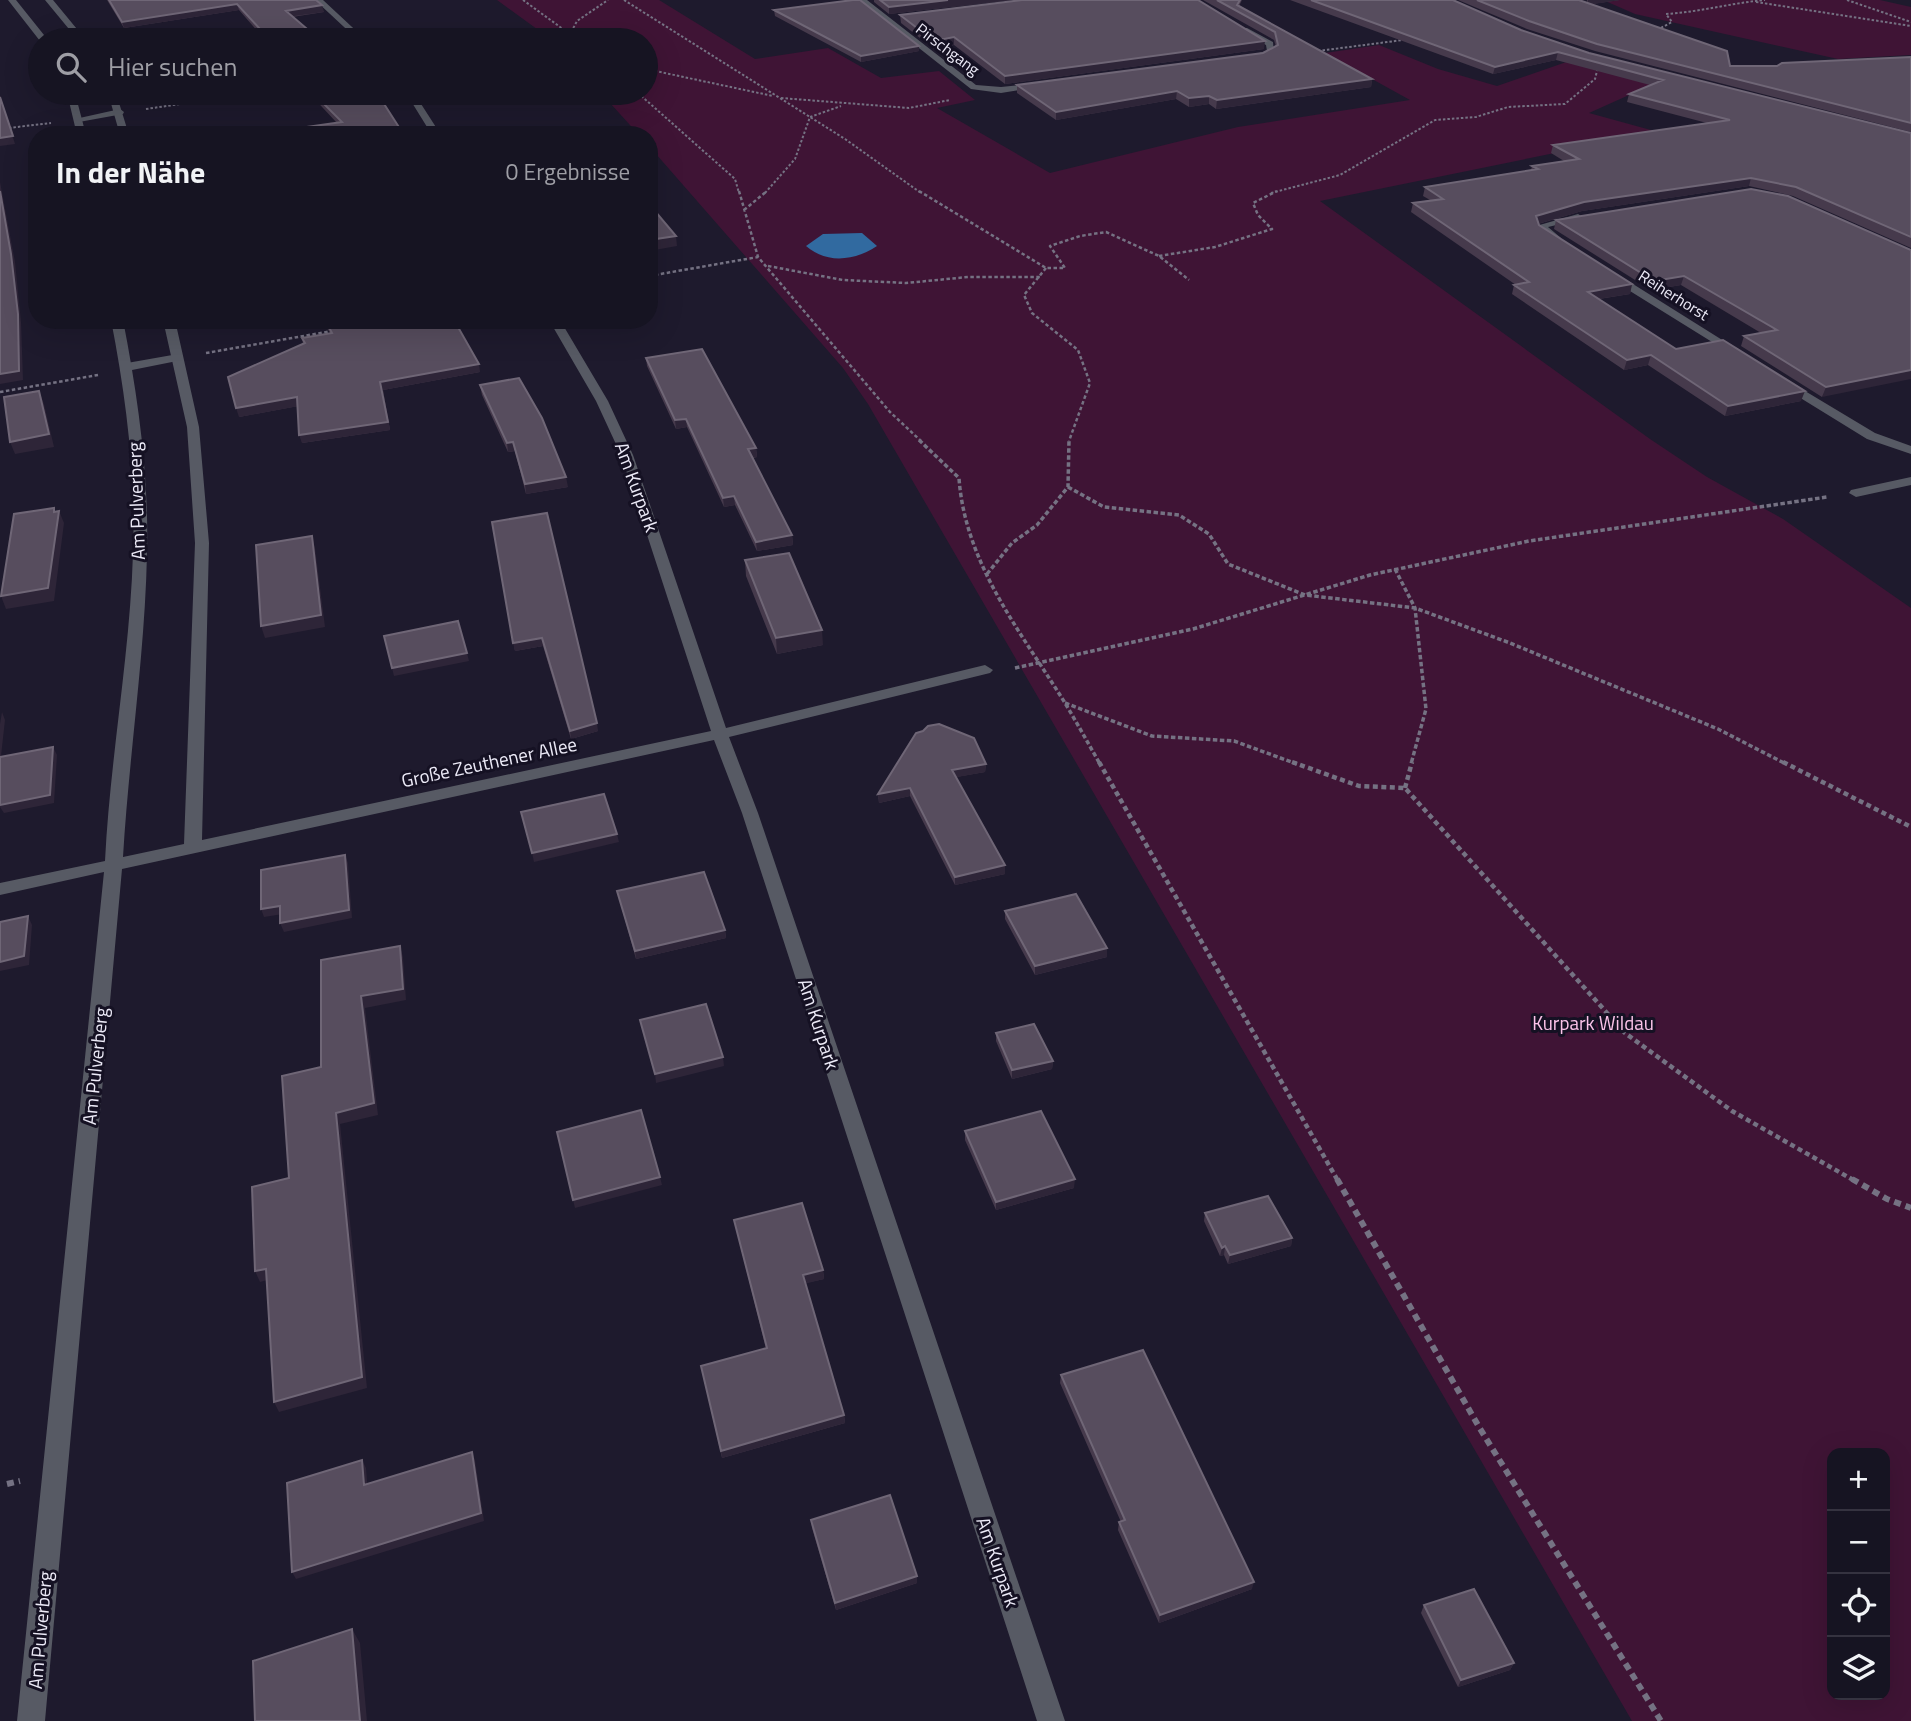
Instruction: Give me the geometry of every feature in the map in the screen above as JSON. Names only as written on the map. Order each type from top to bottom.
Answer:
[{"type":"street","points":[[12,0],[34,28]]},
{"type":"street","points":[[49,0],[72,28]]},
{"type":"street","points":[[319,0],[349,28]]},
{"type":"street","name":"Pirschgang","points":[[862,0],[974,87],[985,90],[1050,84]]},
{"type":"street","points":[[888,19],[901,18]]},
{"type":"street","points":[[1236,24],[1270,44],[1271,52],[1240,59]]},
{"type":"street","points":[[75,105],[80,126]]},
{"type":"street","points":[[117,105],[123,126]]},
{"type":"street","points":[[418,105],[431,126]]},
{"type":"street","points":[[79,119],[120,113]]},
{"type":"street","points":[[1565,246],[1542,230],[1541,226],[1591,215]]},
{"type":"street","name":"Reiherhorst","points":[[1599,267],[1752,363]]},
{"type":"street","name":"Am Pulverberg","points":[[31,1721],[112,898],[140,554],[138,478],[132,410],[119,329]]},
{"type":"street","points":[[171,329],[194,441],[202,543],[193,848]]},
{"type":"street","name":"Am Kurpark","points":[[559,329],[609,416],[627,455],[720,734],[750,813],[1051,1721]]},
{"type":"street","points":[[127,368],[178,358]]},
{"type":"street","points":[[1779,379],[1871,436],[1911,450]]},
{"type":"street","points":[[1856,492],[1911,481]]},
{"type":"street","name":"Große Zeuthener Allee","points":[[0,889],[720,734],[985,670]]},
{"type":"path","points":[[523,0],[562,28]]},
{"type":"path","points":[[571,28],[581,17],[608,0]]},
{"type":"path","points":[[624,0],[890,169],[927,197],[1046,268],[1065,268],[1050,246],[1080,236],[1106,232],[1159,256],[1189,280]]},
{"type":"path","points":[[1719,0],[1723,4]]},
{"type":"path","points":[[1743,0],[1911,24]]},
{"type":"path","points":[[1657,30],[1672,22],[1666,14],[1706,11],[1723,4],[1765,0]]},
{"type":"path","points":[[1847,0],[1911,24]]},
{"type":"path","points":[[1321,51],[1407,39]]},
{"type":"path","points":[[1159,256],[1215,247],[1272,229],[1258,215],[1253,202],[1267,194],[1340,175],[1435,120],[1476,117],[1508,107],[1565,104],[1595,79],[1598,67],[1603,65]]},
{"type":"path","points":[[658,72],[778,98],[845,105],[909,108],[962,97]]},
{"type":"path","points":[[120,113],[174,105]]},
{"type":"path","points":[[651,105],[734,179],[758,257],[890,412],[959,478],[962,515],[987,574],[1065,703],[1479,1427],[1661,1721]]},
{"type":"path","points":[[744,210],[772,188],[789,168],[802,146],[804,129],[810,117],[845,105]]},
{"type":"path","points":[[0,129],[79,119]]},
{"type":"path","points":[[658,274],[758,257]]},
{"type":"path","points":[[767,266],[844,280],[906,283],[968,277],[1041,276]]},
{"type":"path","points":[[987,574],[1012,544],[1037,525],[1068,487],[1069,436],[1090,383],[1078,350],[1032,313],[1024,295],[1046,268]]},
{"type":"path","points":[[178,358],[340,330]]},
{"type":"path","points":[[0,392],[127,368]]},
{"type":"path","points":[[1068,487],[1104,507],[1179,515],[1209,534],[1228,564],[1305,595],[1415,608],[1510,643],[1718,729],[1911,827]]},
{"type":"path","points":[[985,670],[1039,664],[1194,629],[1395,569],[1530,541],[1856,492]]},
{"type":"path","points":[[1395,569],[1415,608],[1426,709],[1405,788]]},
{"type":"path","points":[[1065,703],[1152,736],[1234,741],[1359,786],[1405,788],[1625,1033],[1732,1111],[1887,1199],[1911,1208]]},
{"type":"green space","name":"Kurpark Wildau","points":[[497,0],[659,0],[755,59],[828,48],[881,78],[939,71],[975,100],[937,108],[1050,173],[1238,127],[1410,100],[1325,53],[1379,45],[1438,69],[1497,86],[1575,59],[1658,82],[1589,113],[1658,132],[1320,201],[1650,439],[1707,477],[1783,519],[1911,608],[1911,1721],[1632,1721],[868,404],[843,368],[658,156],[658,126],[631,126],[612,105],[658,105],[658,28],[536,28]]},
{"type":"green space","points":[[1603,0],[1880,0],[1911,7],[1911,55],[1838,59],[1635,14]]},
{"type":"water","points":[[862,233],[877,246],[859,255],[832,258],[806,246],[823,234]]},
{"type":"building","points":[[109,0],[316,0],[322,5],[286,11],[306,28],[259,28],[237,4],[122,22]]},
{"type":"building","points":[[860,0],[919,46],[861,56],[774,10]]},
{"type":"building","points":[[880,0],[948,0],[889,7]]},
{"type":"building","points":[[1022,0],[1198,0],[1265,41],[1005,76],[954,37],[934,41],[900,15]]},
{"type":"building","points":[[1217,0],[1240,0],[1237,5],[1372,79],[1217,100],[1209,96],[1189,98],[1177,91],[1056,112],[1017,85],[1263,53],[1278,45],[1275,32]]},
{"type":"building","points":[[1311,0],[1453,0],[1521,30],[1589,53],[1911,133],[1911,237],[1796,187],[1751,178],[1584,202],[1536,216],[1539,225],[1632,284],[1588,292],[1676,349],[1723,340],[1805,391],[1728,406],[1651,355],[1627,360],[1514,285],[1529,282],[1413,203],[1443,199],[1425,187],[1538,169],[1532,166],[1579,159],[1553,145],[1730,120],[1629,94],[1663,80],[1558,52],[1495,67]]},
{"type":"building","points":[[1477,0],[1579,0],[1727,51],[1730,66],[1777,66],[1782,63],[1911,57],[1911,123],[1597,44]]},
{"type":"building","points":[[0,97],[13,136],[0,138]]},
{"type":"building","points":[[325,105],[385,105],[398,126],[313,126],[342,122]]},
{"type":"building","points":[[1751,189],[1788,196],[1911,250],[1911,370],[1826,387],[1744,336],[1777,330],[1684,276],[1654,281],[1556,220]]},
{"type":"building","points":[[0,191],[18,314],[19,371],[0,374]]},
{"type":"building","points":[[658,215],[676,236],[658,239]]},
{"type":"building","points":[[330,329],[459,329],[479,364],[380,382],[388,422],[299,435],[297,397],[236,408],[228,377],[305,343],[302,338],[332,333]]},
{"type":"building","points":[[702,349],[756,448],[748,449],[792,535],[756,542],[734,496],[723,498],[686,419],[675,420],[646,358]]},
{"type":"building","points":[[519,378],[542,418],[566,477],[525,484],[513,442],[507,443],[480,385]]},
{"type":"building","points":[[39,391],[49,434],[10,442],[4,397]]},
{"type":"building","points":[[54,508],[54,512],[59,511],[48,588],[1,596],[14,514]]},
{"type":"building","points":[[547,513],[597,723],[570,731],[542,638],[513,643],[492,522]]},
{"type":"building","points":[[312,536],[321,615],[261,626],[256,545]]},
{"type":"building","points":[[789,553],[822,630],[776,638],[745,560]]},
{"type":"building","points":[[458,621],[467,653],[392,668],[384,636]]},
{"type":"building","points":[[939,724],[974,738],[986,764],[952,770],[1005,865],[955,877],[910,788],[878,794],[916,733],[928,726]]},
{"type":"building","points":[[53,747],[50,795],[0,805],[0,757]]},
{"type":"building","points":[[604,794],[617,834],[532,853],[521,812]]},
{"type":"building","points":[[345,855],[349,910],[280,923],[280,906],[261,909],[261,870]]},
{"type":"building","points":[[704,872],[725,930],[635,951],[617,891]]},
{"type":"building","points":[[1076,894],[1107,948],[1035,966],[1005,911]]},
{"type":"building","points":[[28,916],[24,956],[0,962],[0,922]]},
{"type":"building","points":[[400,946],[403,989],[361,996],[374,1103],[336,1113],[362,1377],[274,1402],[266,1269],[255,1271],[252,1187],[289,1178],[282,1076],[321,1067],[321,960]]},
{"type":"building","points":[[706,1004],[723,1057],[655,1074],[640,1020]]},
{"type":"building","points":[[1034,1024],[1053,1061],[1012,1070],[996,1033]]},
{"type":"building","points":[[641,1110],[660,1177],[573,1200],[557,1132]]},
{"type":"building","points":[[1041,1111],[1075,1179],[996,1202],[965,1131]]},
{"type":"building","points":[[1268,1196],[1292,1238],[1230,1255],[1225,1246],[1222,1248],[1205,1213]]},
{"type":"building","points":[[802,1203],[823,1270],[803,1275],[844,1415],[721,1451],[701,1366],[767,1348],[734,1220]]},
{"type":"building","points":[[1143,1350],[1254,1582],[1160,1615],[1119,1522],[1125,1520],[1061,1375]]},
{"type":"building","points":[[472,1452],[481,1513],[292,1572],[287,1483],[362,1460],[364,1485]]},
{"type":"building","points":[[890,1495],[917,1576],[835,1603],[811,1520]]},
{"type":"building","points":[[1474,1589],[1514,1663],[1461,1680],[1424,1605]]},
{"type":"building","points":[[352,1629],[360,1721],[255,1721],[253,1661]]}]
